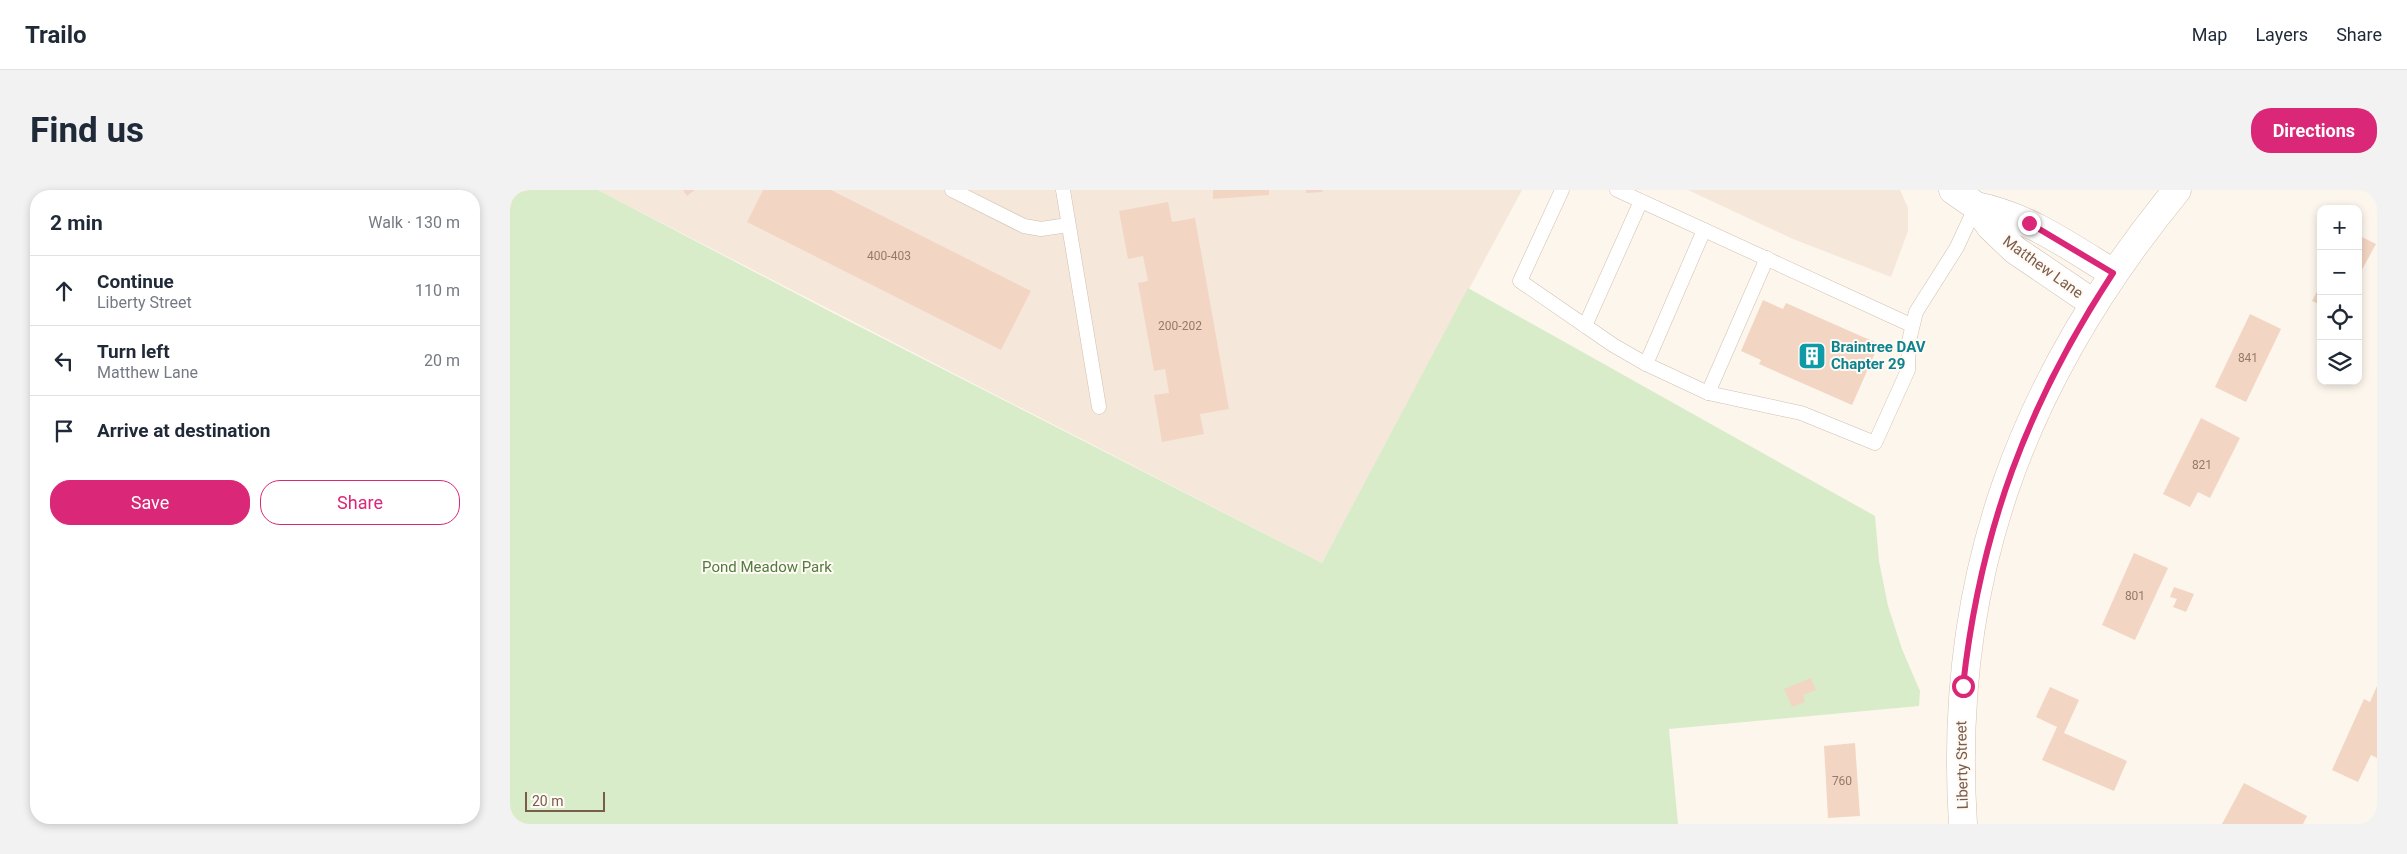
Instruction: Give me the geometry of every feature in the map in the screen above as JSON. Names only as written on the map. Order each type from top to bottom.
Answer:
[{"type":"main road","name":"Matthew Lane","points":[[1953,190],[1981,198],[1998,210],[2029,223],[2113,273]]},
{"type":"main road","name":"Liberty Street","points":[[1963,824],[1960,770],[1963,686],[1970,632],[1987,545],[2007,483],[2030,422],[2057,366],[2093,303],[2113,273],[2177,190]]},
{"type":"main road","name":"Matthew Lane","points":[[1981,198],[1990,226],[2015,250],[2093,303]]},
{"type":"lane","points":[[952,190],[1024,226],[1041,229],[1068,224]]},
{"type":"lane","points":[[1063,190],[1099,407]]},
{"type":"lane","points":[[1562,190],[1520,281],[1585,326],[1646,364],[1708,394],[1801,413],[1875,443],[1908,370],[1911,325],[1922,300],[1957,247],[1981,198]]},
{"type":"lane","points":[[1617,190],[1911,325]]},
{"type":"lane","points":[[1585,326],[1641,201]]},
{"type":"lane","points":[[1646,364],[1704,230]]},
{"type":"lane","points":[[1708,394],[1768,258]]},
{"type":"shaded area","points":[[598,190],[1522,190],[1322,563]]},
{"type":"shaded area","points":[[1688,190],[1900,190],[1908,208],[1908,231],[1891,277],[1793,239]]},
{"type":"green space","name":"Pond Meadow Park","points":[[510,190],[598,190],[831,312],[1322,563],[1468,288],[1875,516],[1879,561],[1888,606],[1902,649],[1920,691],[1919,706],[1669,729],[1678,824],[510,824]]},
{"type":"building","points":[[683,190],[695,190],[687,196]]},
{"type":"building","points":[[763,190],[831,190],[1031,291],[1001,350],[747,222]]},
{"type":"building","points":[[1213,190],[1269,190],[1269,195],[1213,199]]},
{"type":"building","points":[[1306,190],[1322,190],[1323,192],[1306,193]]},
{"type":"building","points":[[1168,202],[1172,222],[1195,218],[1229,409],[1200,414],[1204,434],[1162,442],[1154,395],[1169,393],[1165,369],[1154,371],[1138,283],[1148,281],[1143,256],[1128,259],[1119,211]]},
{"type":"building","points":[[2362,237],[2376,244],[2362,270]]},
{"type":"building","points":[[2317,292],[2317,303],[2312,301]]},
{"type":"building","name":"Braintree DAV Chapter 29","points":[[1763,300],[1783,309],[1786,303],[1879,344],[1852,405],[1759,364],[1761,360],[1741,351]]},
{"type":"building","points":[[2250,314],[2281,329],[2246,402],[2215,387]]},
{"type":"building","points":[[2201,418],[2240,438],[2210,498],[2198,492],[2190,507],[2163,494]]},
{"type":"building","points":[[2134,553],[2168,568],[2135,640],[2102,625]]},
{"type":"building","points":[[2174,587],[2194,594],[2186,612],[2173,607],[2177,599],[2170,597]]},
{"type":"building","points":[[1811,678],[1816,690],[1803,695],[1805,702],[1792,707],[1784,689]]},
{"type":"building","points":[[2377,686],[2377,758],[2371,755],[2358,782],[2332,770],[2364,699],[2370,702]]},
{"type":"building","points":[[2050,687],[2079,700],[2064,733],[2127,761],[2114,791],[2042,760],[2057,727],[2036,717]]},
{"type":"building","points":[[1855,743],[1860,816],[1828,818],[1824,746]]},
{"type":"building","points":[[2244,783],[2307,816],[2303,824],[2222,824]]},
{"type":"place","name":"Braintree DAV Chapter 29","points":[[1812,356]]},
{"type":"route","points":[[1963,686],[1980,575],[1987,545],[2007,483],[2043,393],[2093,303],[2113,273],[2029,223]]}]
